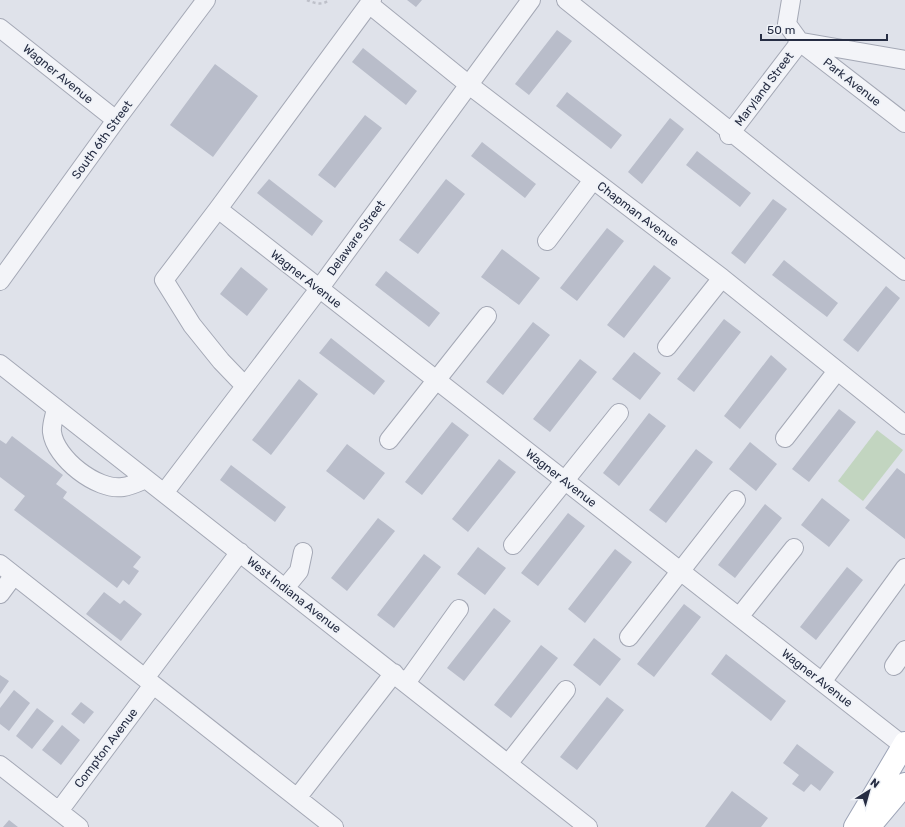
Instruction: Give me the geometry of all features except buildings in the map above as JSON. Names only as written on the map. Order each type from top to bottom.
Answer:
[{"type":"main road","points":[[855,827],[904,745]]},
{"type":"main road","points":[[869,827],[905,784]]},
{"type":"street","name":"South 6th Street","points":[[0,281],[116,120],[206,0]]},
{"type":"street","name":"Delaware Street","points":[[164,493],[319,289],[531,0]]},
{"type":"street","points":[[566,0],[730,134],[905,271]]},
{"type":"street","name":"Maryland Street","points":[[730,134],[800,42],[787,24],[791,0]]},
{"type":"street","name":"Chapman Avenue","points":[[371,2],[469,85],[722,278],[838,371],[903,419]]},
{"type":"street","points":[[245,386],[221,361],[192,324],[164,280],[371,2]]},
{"type":"street","name":"Wagner Avenue","points":[[0,28],[116,120]]},
{"type":"street","points":[[800,42],[905,60]]},
{"type":"street","name":"Park Avenue","points":[[800,42],[905,123]]},
{"type":"street","points":[[547,241],[593,180]]},
{"type":"street","name":"Wagner Avenue","points":[[218,209],[680,572],[904,745]]},
{"type":"street","points":[[668,347],[722,278]]},
{"type":"street","points":[[389,440],[487,316]]},
{"type":"street","name":"West Indiana Avenue","points":[[0,364],[588,827]]},
{"type":"street","points":[[785,438],[838,371]]},
{"type":"street","points":[[56,408],[52,432],[57,447],[67,460],[87,476],[104,485],[122,487],[146,479]]},
{"type":"street","points":[[514,545],[619,414]]},
{"type":"street","points":[[629,637],[736,500]]},
{"type":"street","points":[[739,618],[794,548]]},
{"type":"street","name":"Compton Avenue","points":[[59,811],[240,552]]},
{"type":"street","points":[[285,588],[298,571],[303,552]]},
{"type":"street","points":[[0,594],[7,570],[334,827]]},
{"type":"street","points":[[822,682],[903,575]]},
{"type":"street","points":[[297,798],[459,609]]},
{"type":"street","points":[[894,666],[905,650]]},
{"type":"street","points":[[508,764],[566,690]]},
{"type":"street","points":[[0,765],[79,827]]},
{"type":"path","points":[[307,0],[317,4],[326,3],[329,0]]},
{"type":"green space","points":[[877,430],[903,450],[863,501],[838,481]]}]
